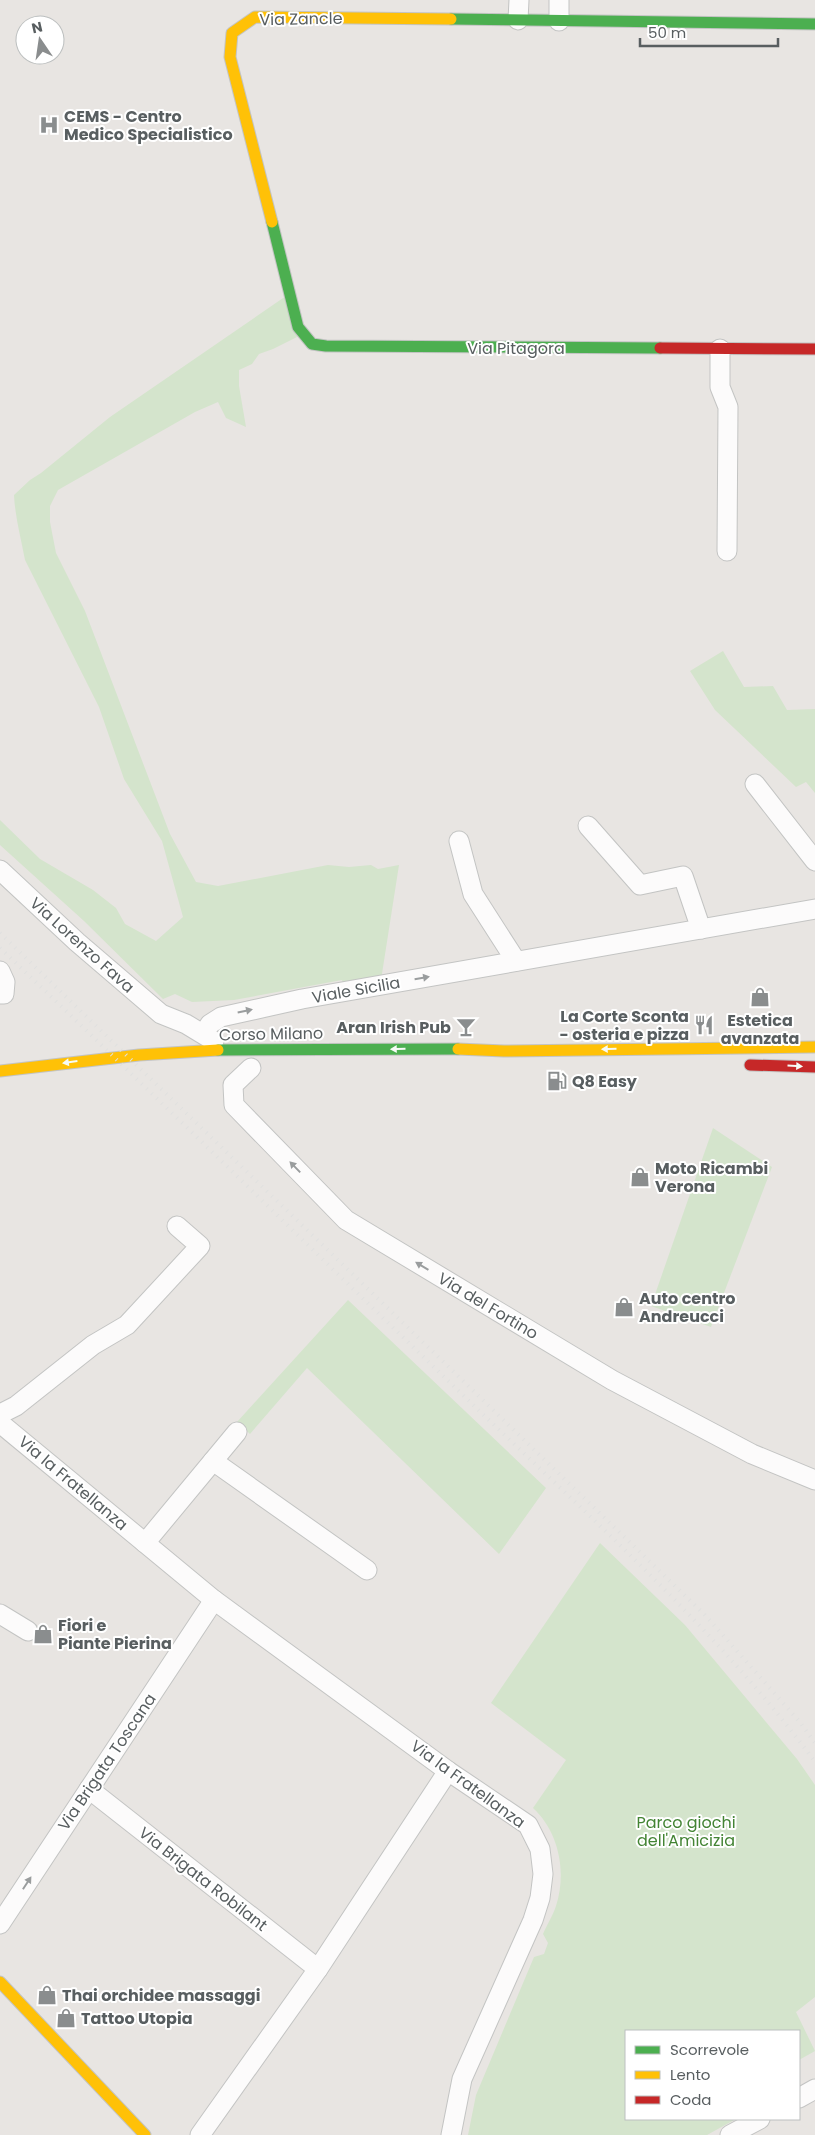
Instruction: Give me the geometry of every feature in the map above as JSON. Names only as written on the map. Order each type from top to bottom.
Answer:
[{"type":"street","points":[[518,20],[519,0]]},
{"type":"street","points":[[559,0],[559,20]]},
{"type":"street","name":"Via Zancle","points":[[312,344],[298,327],[230,57],[232,33],[255,17],[815,24]]},
{"type":"street","name":"Via Pitagora","points":[[312,344],[336,346],[815,349]]},
{"type":"street","points":[[720,349],[720,387],[728,407],[727,551]]},
{"type":"street","points":[[755,784],[815,861]]},
{"type":"street","points":[[588,826],[640,885],[683,876],[702,928]]},
{"type":"street","points":[[459,841],[473,894],[516,961]]},
{"type":"street","name":"Via Lorenzo Fava","points":[[0,870],[77,942],[166,1018],[186,1024],[204,1033],[228,1059]]},
{"type":"street","name":"Viale Sicilia","points":[[204,1033],[210,1024],[234,1013],[815,909]]},
{"type":"street","points":[[0,971],[4,982],[4,994],[0,994]]},
{"type":"street","points":[[166,1018],[172,1042],[167,1053]]},
{"type":"street","name":"Corso Milano","points":[[0,1071],[167,1053],[228,1059],[447,1048],[504,1051],[815,1047]]},
{"type":"street","name":"Corso Milano","points":[[228,1059],[255,1068]]},
{"type":"street","points":[[736,1065],[815,1068]]},
{"type":"street","name":"Via del Fortino","points":[[255,1068],[233,1085],[234,1105],[346,1220],[612,1380],[752,1454],[815,1480]]},
{"type":"street","points":[[0,1414],[16,1406],[93,1345],[127,1325],[200,1246],[176,1226]]},
{"type":"street","name":"Via la Fratellanza","points":[[0,1424],[214,1600],[448,1771],[528,1825],[540,1849],[543,1874],[540,1898],[533,1920],[462,2079],[451,2135]]},
{"type":"street","points":[[145,1543],[237,1432]]},
{"type":"street","points":[[214,1461],[367,1570]]},
{"type":"street","name":"Via Brigata Toscana","points":[[0,1924],[214,1600]]},
{"type":"street","points":[[0,1614],[28,1631]]},
{"type":"street","points":[[200,2135],[318,1969],[448,1771]]},
{"type":"street","name":"Via Brigata Robilant","points":[[89,1789],[318,1969]]},
{"type":"street","points":[[0,1982],[145,2135]]},
{"type":"street","points":[[800,2097],[815,2089]]},
{"type":"street","points":[[730,2135],[758,2120]]},
{"type":"green space","points":[[286,296],[297,337],[259,354],[252,364],[239,370],[239,386],[246,427],[226,418],[218,402],[195,412],[58,490],[50,506],[50,522],[56,553],[85,611],[170,834],[196,882],[218,886],[328,865],[349,867],[371,865],[378,869],[399,865],[381,980],[344,988],[342,980],[234,1000],[192,1002],[175,994],[163,999],[84,921],[0,845],[0,820],[40,859],[93,890],[116,908],[125,924],[156,941],[183,917],[162,841],[124,779],[99,707],[25,560],[14,495],[30,480],[110,417]]},
{"type":"green space","points":[[723,651],[744,687],[773,686],[787,710],[815,709],[815,793],[806,782],[796,787],[715,710],[690,671]]},
{"type":"green space","points":[[713,1128],[772,1167],[711,1327],[651,1306]]},
{"type":"green space","points":[[348,1300],[546,1488],[499,1554],[307,1368],[250,1434],[237,1422]]},
{"type":"green space","name":"Parco giochi dell'Amicizia","points":[[600,1543],[685,1625],[797,1759],[815,1785],[815,1997],[796,2012],[815,2051],[800,2059],[800,2030],[625,2030],[625,2120],[734,2120],[707,2135],[468,2135],[476,2095],[534,1957],[544,1954],[548,1943],[543,1934],[556,1906],[561,1880],[555,1841],[542,1818],[533,1808],[566,1760],[491,1703]]},
{"type":"railway","points":[[0,933],[705,1615],[799,1721],[815,1743]]},
{"type":"railway","points":[[0,948],[649,1574],[736,1666],[777,1713],[815,1762]]},
{"type":"traffic: fast","points":[[451,19],[815,24]]},
{"type":"traffic: fast","points":[[272,222],[298,327],[312,344],[326,346],[660,348]]},
{"type":"traffic: fast","points":[[218,1050],[458,1049]]},
{"type":"traffic: slow","points":[[272,222],[230,57],[232,33],[255,17],[451,19]]},
{"type":"traffic: slow","points":[[458,1049],[504,1051],[815,1047]]},
{"type":"traffic: slow","points":[[0,1071],[139,1055],[218,1050]]},
{"type":"traffic: slow","points":[[0,1982],[145,2135]]},
{"type":"traffic: jam","points":[[660,348],[815,349]]},
{"type":"traffic: jam","points":[[750,1065],[815,1067]]},
{"type":"place","name":"CEMS - Centro Medico Specialistico","points":[[49,125]]},
{"type":"place","name":"Estetica avanzata","points":[[760,997]]},
{"type":"place","name":"La Corte Sconta - osteria e pizza","points":[[704,1025]]},
{"type":"place","name":"Aran Irish Pub","points":[[466,1027]]},
{"type":"place","name":"Q8 Easy","points":[[557,1081]]},
{"type":"place","name":"Moto Ricambi Verona","points":[[640,1177]]},
{"type":"place","name":"Auto centro Andreucci","points":[[624,1307]]},
{"type":"place","name":"Fiori e Piante Pierina","points":[[43,1634]]},
{"type":"place","name":"Thai orchidee massaggi","points":[[47,1995]]},
{"type":"place","name":"Tattoo Utopia","points":[[66,2018]]}]
